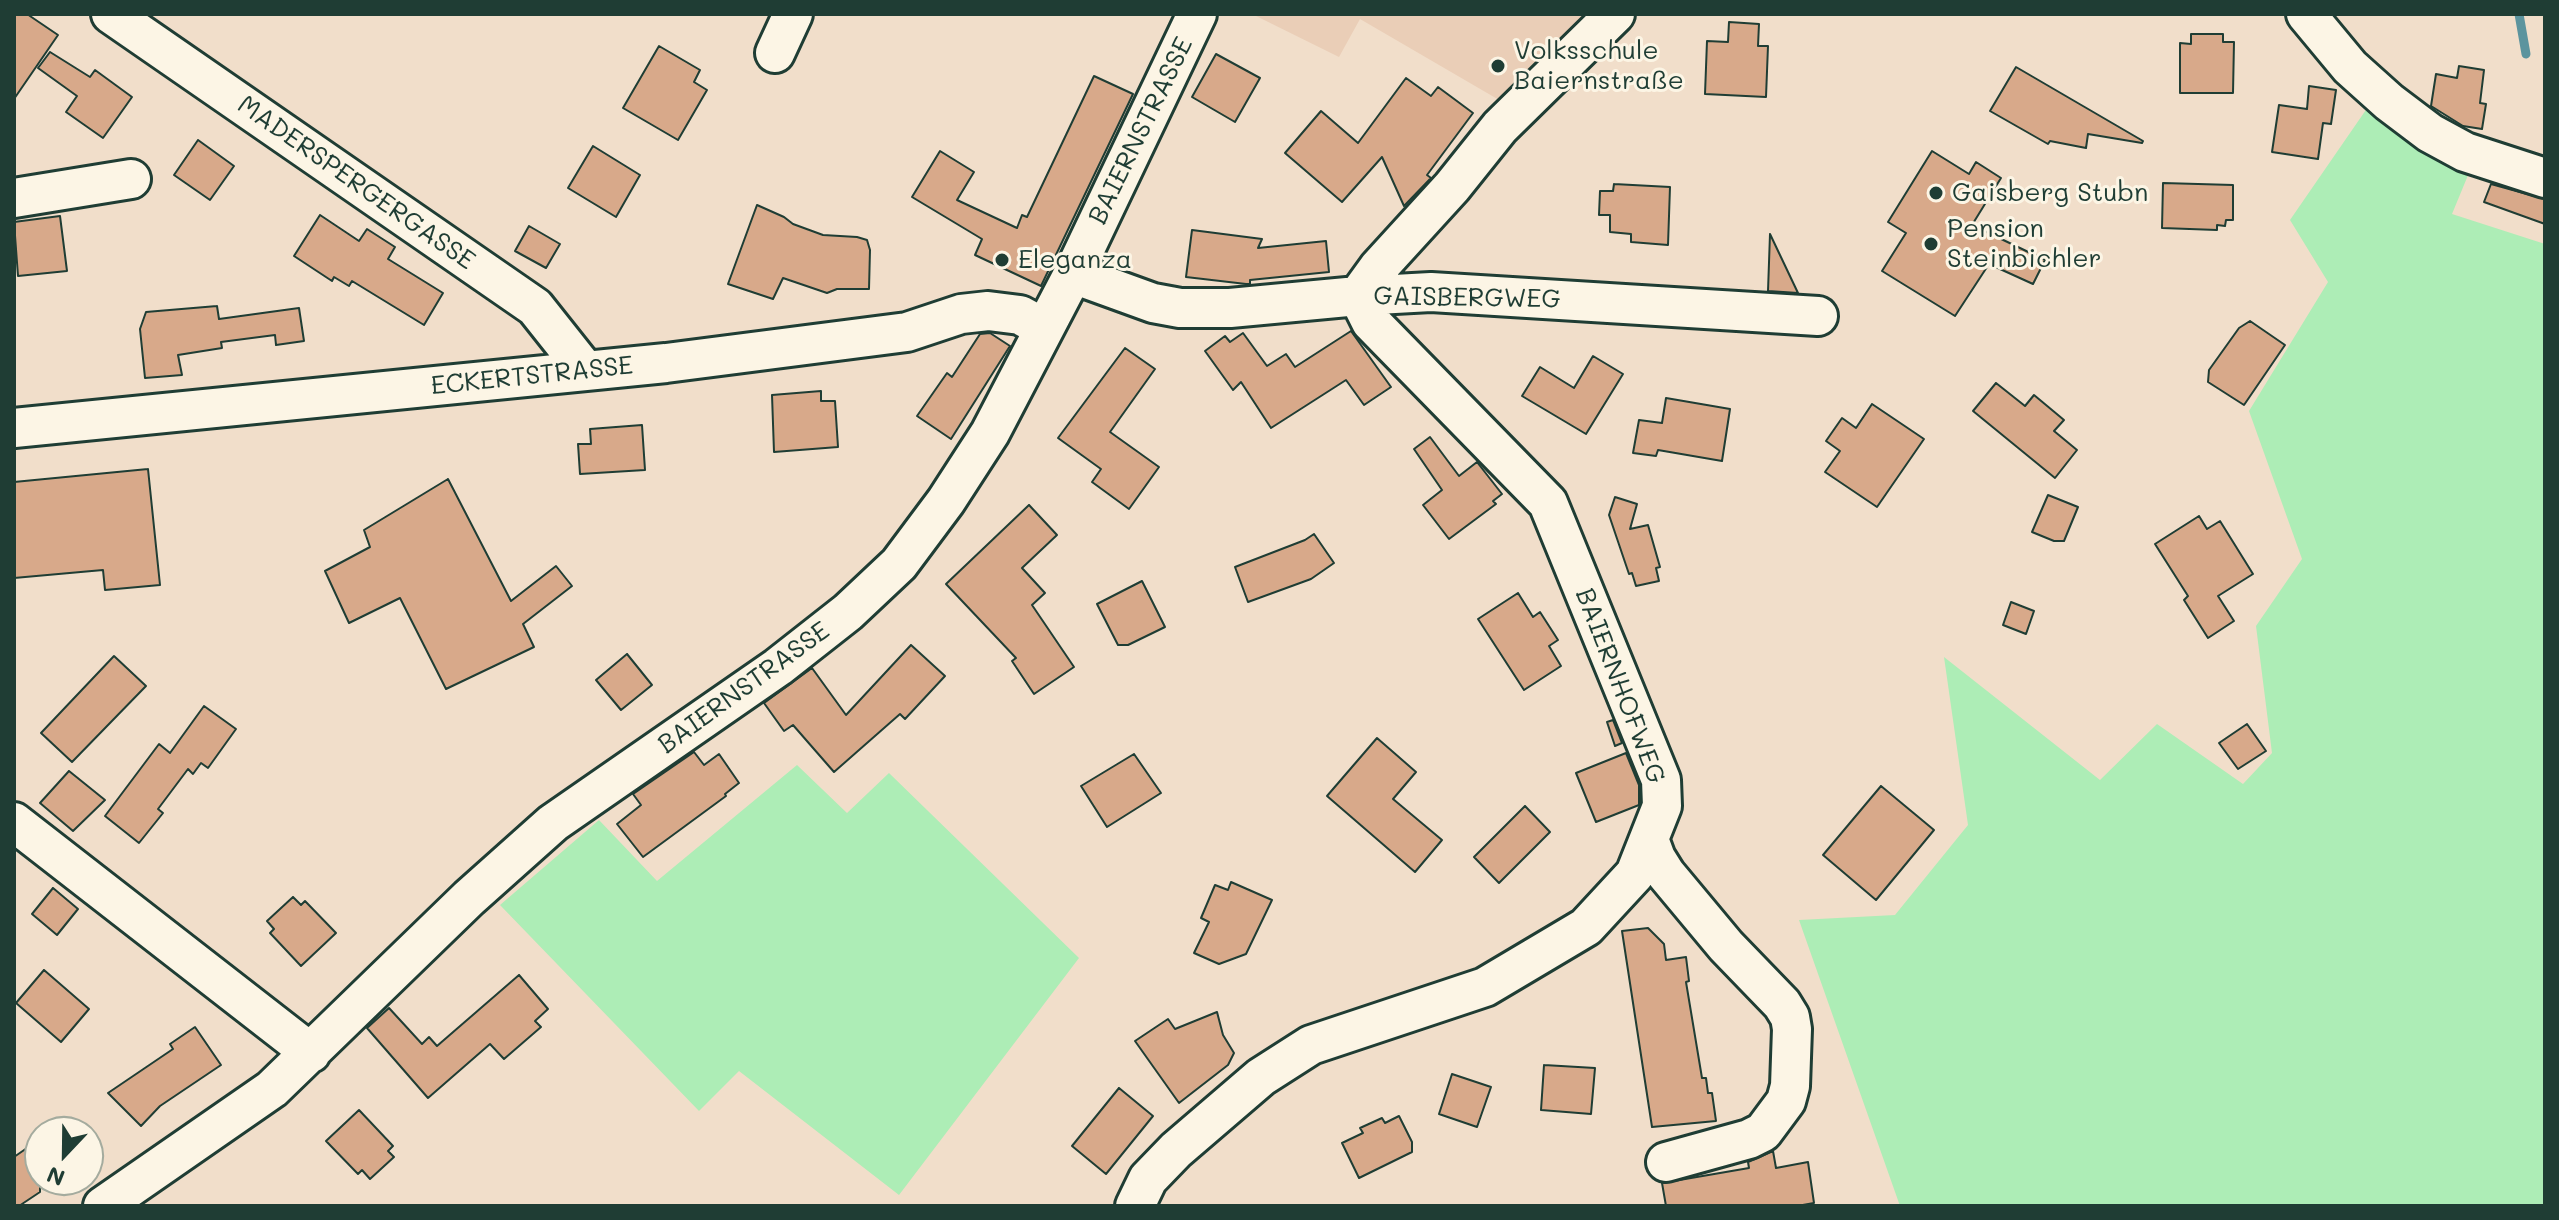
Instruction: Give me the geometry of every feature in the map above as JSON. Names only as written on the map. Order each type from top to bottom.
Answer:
[{"type":"street","name":"MADERSPERGERGASSE","points":[[111,14],[535,307],[585,370]]},
{"type":"street","points":[[775,53],[793,14]]},
{"type":"street","name":"BAIERNSTRASSE","points":[[103,1206],[272,1089],[469,898],[553,823],[778,667],[848,612],[899,564],[946,501],[990,433],[1073,274],[1197,14]]},
{"type":"street","points":[[1358,296],[1379,267],[1452,187],[1500,127],[1615,14]]},
{"type":"street","points":[[2306,14],[2350,67],[2430,133],[2465,152],[2545,178]]},
{"type":"street","points":[[14,198],[131,179]]},
{"type":"street","name":"GAISBERGWEG","points":[[1073,274],[1153,303],[1180,308],[1230,308],[1431,292],[1818,316]]},
{"type":"street","name":"BAIERNHOFWEG","points":[[1135,1206],[1148,1179],[1176,1150],[1261,1077],[1311,1045],[1485,987],[1586,927],[1635,874],[1662,806],[1661,780],[1548,503],[1371,322],[1358,296]]},
{"type":"street","name":"ECKERTSTRASSE","points":[[14,428],[666,363],[907,332],[961,314],[988,311],[1020,315],[1044,328]]},
{"type":"street","points":[[14,822],[311,1053]]},
{"type":"street","points":[[1649,839],[1666,874],[1726,946],[1782,1004],[1790,1017],[1792,1029],[1790,1086],[1786,1101],[1763,1132],[1749,1139],[1666,1162]]},
{"type":"shaded area","name":"Volksschule Baiernstraße","points":[[1252,14],[1593,14],[1506,104],[1360,19],[1339,57]]},
{"type":"green space","points":[[2370,104],[2471,168],[2452,214],[2545,244],[2545,1206],[1900,1206],[1799,920],[1895,915],[1968,825],[1944,657],[2100,780],[2157,724],[2243,784],[2272,753],[2256,626],[2302,559],[2249,411],[2328,282],[2290,220]]},
{"type":"green space","points":[[797,765],[847,813],[889,773],[1079,958],[899,1195],[739,1071],[699,1111],[500,905],[599,820],[657,881]]},
{"type":"building","points":[[14,14],[27,14],[58,35],[14,99]]},
{"type":"building","points":[[1729,22],[1759,24],[1758,46],[1768,46],[1766,97],[1705,94],[1707,41],[1728,42]]},
{"type":"building","points":[[2191,34],[2223,34],[2223,42],[2234,42],[2233,93],[2180,93],[2180,43],[2191,44]]},
{"type":"building","points":[[659,46],[700,70],[694,82],[707,90],[678,140],[623,108]]},
{"type":"building","points":[[50,52],[90,77],[95,70],[132,97],[103,138],[66,112],[77,96],[38,68]]},
{"type":"building","points":[[1216,54],[1260,78],[1235,122],[1192,97]]},
{"type":"building","points":[[2459,66],[2484,70],[2480,103],[2486,104],[2482,129],[2463,126],[2431,106],[2436,74],[2457,78]]},
{"type":"building","points":[[2016,67],[2142,143],[2088,134],[2086,148],[2050,141],[2048,144],[1990,111]]},
{"type":"building","points":[[1094,76],[1133,94],[1041,286],[975,255],[982,239],[912,197],[940,151],[974,172],[957,200],[1017,228],[1022,215],[1027,217]]},
{"type":"building","points":[[1406,78],[1431,96],[1438,87],[1473,113],[1427,175],[1431,178],[1404,206],[1382,157],[1342,202],[1285,153],[1321,111],[1358,143]]},
{"type":"building","points":[[2309,86],[2336,90],[2331,124],[2323,123],[2318,159],[2272,152],[2279,105],[2307,109]]},
{"type":"building","points":[[198,140],[234,166],[210,200],[174,175]]},
{"type":"building","points":[[593,146],[640,175],[616,217],[568,188]]},
{"type":"building","points":[[1932,151],[1969,174],[1976,162],[2001,178],[1972,225],[2045,260],[2033,284],[1989,264],[1955,316],[1882,271],[1906,233],[1888,222]]},
{"type":"building","points":[[2163,183],[2233,185],[2233,220],[2226,220],[2225,226],[2217,225],[2217,230],[2162,228]]},
{"type":"building","points":[[1614,184],[1670,187],[1668,245],[1631,242],[1631,234],[1610,232],[1610,215],[1599,215],[1600,191],[1613,191]]},
{"type":"building","points":[[2491,184],[2545,199],[2545,224],[2484,202]]},
{"type":"building","points":[[757,205],[793,224],[823,235],[867,240],[870,250],[869,289],[837,289],[827,293],[783,278],[773,299],[728,284]]},
{"type":"building","points":[[320,215],[359,241],[367,229],[395,247],[388,259],[443,293],[424,325],[352,281],[349,286],[334,277],[332,281],[294,256]]},
{"type":"building","points":[[60,216],[67,271],[18,276],[14,222]]},
{"type":"building","points":[[529,226],[560,244],[546,268],[515,251]]},
{"type":"building","points":[[1192,230],[1262,239],[1258,248],[1326,241],[1329,272],[1250,280],[1250,284],[1186,277]]},
{"type":"building","points":[[1770,234],[1798,293],[1768,291]]},
{"type":"building","points":[[217,306],[219,319],[299,308],[304,341],[276,345],[275,335],[221,342],[222,348],[178,355],[182,375],[145,378],[140,329],[146,312]]},
{"type":"building","points":[[2250,321],[2285,345],[2244,405],[2208,382],[2209,370],[2239,328]]},
{"type":"building","points":[[1351,331],[1391,387],[1364,405],[1346,380],[1271,428],[1241,382],[1233,390],[1205,351],[1225,336],[1230,342],[1243,333],[1267,366],[1286,354],[1295,367]]},
{"type":"building","points":[[990,333],[1010,346],[951,439],[917,416],[947,373],[952,377],[980,334]]},
{"type":"building","points":[[1125,348],[1155,369],[1110,432],[1159,467],[1129,509],[1092,482],[1101,469],[1058,438]]},
{"type":"building","points":[[1593,356],[1623,374],[1586,434],[1522,396],[1540,367],[1574,388]]},
{"type":"building","points":[[1996,383],[2025,406],[2034,395],[2064,420],[2054,431],[2077,450],[2055,478],[1973,411]]},
{"type":"building","points":[[821,391],[821,401],[835,401],[838,447],[774,452],[772,395]]},
{"type":"building","points":[[1666,398],[1730,409],[1722,461],[1658,450],[1656,456],[1633,453],[1639,420],[1662,423]]},
{"type":"building","points":[[1872,404],[1924,439],[1877,507],[1825,472],[1840,451],[1826,441],[1842,418],[1856,428]]},
{"type":"building","points":[[642,425],[645,470],[580,474],[578,444],[591,444],[590,429]]},
{"type":"building","points":[[1430,437],[1459,476],[1477,462],[1502,494],[1493,501],[1496,504],[1449,539],[1423,505],[1442,490],[1414,449]]},
{"type":"building","points":[[148,469],[160,585],[105,590],[103,570],[14,578],[14,482]]},
{"type":"building","points":[[448,479],[511,601],[556,566],[572,586],[523,624],[534,647],[446,689],[400,598],[349,623],[325,571],[370,547],[364,530]]},
{"type":"building","points":[[2048,495],[2078,507],[2064,541],[2054,541],[2032,532]]},
{"type":"building","points":[[1615,497],[1637,504],[1630,529],[1648,525],[1660,567],[1656,568],[1659,581],[1636,586],[1632,573],[1629,574],[1609,515]]},
{"type":"building","points":[[1029,505],[1057,535],[1022,568],[1045,593],[1032,605],[1074,667],[1034,694],[1012,661],[1016,658],[946,584]]},
{"type":"building","points":[[2199,516],[2207,529],[2220,521],[2253,574],[2218,596],[2234,621],[2208,638],[2184,600],[2188,596],[2155,544]]},
{"type":"building","points":[[1314,534],[1334,563],[1311,579],[1248,602],[1235,567]]},
{"type":"building","points":[[1142,581],[1165,627],[1128,645],[1118,645],[1097,604]]},
{"type":"building","points":[[1518,593],[1533,617],[1540,612],[1558,640],[1549,646],[1561,666],[1524,690],[1478,619]]},
{"type":"building","points":[[2011,602],[2034,611],[2026,634],[2003,625]]},
{"type":"building","points":[[911,645],[945,676],[905,719],[900,714],[834,772],[793,725],[784,731],[764,703],[812,668],[846,715]]},
{"type":"building","points":[[627,654],[652,685],[621,710],[596,680]]},
{"type":"building","points":[[114,656],[146,686],[72,762],[41,733]]},
{"type":"building","points":[[204,706],[236,729],[208,768],[201,763],[193,774],[188,769],[158,809],[163,813],[139,843],[105,816],[159,744],[170,753]]},
{"type":"building","points":[[1613,720],[1622,743],[1615,746],[1607,722]]},
{"type":"building","points":[[2247,724],[2266,751],[2238,769],[2219,743]]},
{"type":"building","points":[[1377,738],[1416,772],[1393,799],[1442,840],[1415,872],[1327,796]]},
{"type":"building","points":[[694,752],[704,765],[719,754],[739,783],[643,857],[617,824],[641,805],[633,794]]},
{"type":"building","points":[[1626,753],[1639,785],[1639,805],[1596,822],[1576,773]]},
{"type":"building","points":[[1134,754],[1161,793],[1107,827],[1081,786]]},
{"type":"building","points":[[69,771],[105,800],[73,831],[40,803]]},
{"type":"building","points":[[1881,786],[1934,830],[1876,900],[1823,855]]},
{"type":"building","points":[[1525,806],[1550,832],[1499,883],[1474,857]]},
{"type":"building","points":[[1231,882],[1272,900],[1246,954],[1219,964],[1194,953],[1209,922],[1201,918],[1215,885],[1228,890]]},
{"type":"building","points":[[53,888],[78,909],[57,935],[32,914]]},
{"type":"building","points":[[293,897],[301,905],[305,901],[336,933],[301,966],[270,933],[274,929],[267,921]]},
{"type":"building","points":[[1648,928],[1664,944],[1666,960],[1686,957],[1689,981],[1686,982],[1702,1078],[1706,1078],[1708,1093],[1712,1093],[1716,1121],[1652,1127],[1622,931]]},
{"type":"building","points":[[44,970],[89,1009],[61,1042],[16,1003]]},
{"type":"building","points":[[519,975],[548,1009],[535,1021],[541,1027],[504,1059],[490,1044],[428,1098],[367,1028],[389,1008],[422,1044],[429,1037],[437,1046]]},
{"type":"building","points":[[1217,1012],[1223,1035],[1234,1053],[1228,1065],[1179,1103],[1135,1041],[1168,1019],[1175,1029]]},
{"type":"building","points":[[195,1027],[221,1065],[160,1106],[141,1126],[108,1093],[173,1049],[170,1044]]},
{"type":"building","points":[[1544,1065],[1595,1068],[1591,1114],[1541,1110]]},
{"type":"building","points":[[1452,1074],[1491,1087],[1477,1127],[1439,1114]]},
{"type":"building","points":[[1119,1088],[1153,1116],[1106,1174],[1072,1146]]},
{"type":"building","points":[[359,1110],[393,1146],[388,1151],[394,1157],[370,1179],[362,1170],[358,1174],[326,1141]]},
{"type":"building","points":[[1399,1116],[1412,1142],[1412,1152],[1359,1178],[1342,1143],[1363,1133],[1360,1128],[1382,1118],[1385,1123]]},
{"type":"building","points":[[24,1150],[24,1196],[34,1196],[19,1206],[14,1206],[14,1157]]},
{"type":"building","points":[[1773,1151],[1776,1168],[1808,1162],[1814,1203],[1797,1206],[1666,1206],[1662,1183],[1749,1168],[1748,1162]]},
{"type":"waterway","points":[[2519,14],[2526,54]]},
{"type":"place","name":"Volksschule Baiernstraße","points":[[1498,66]]},
{"type":"place","name":"Gaisberg Stubn","points":[[1936,193]]},
{"type":"place","name":"Pension Steinbichler","points":[[1931,244]]},
{"type":"place","name":"Eleganza","points":[[1002,260]]}]
